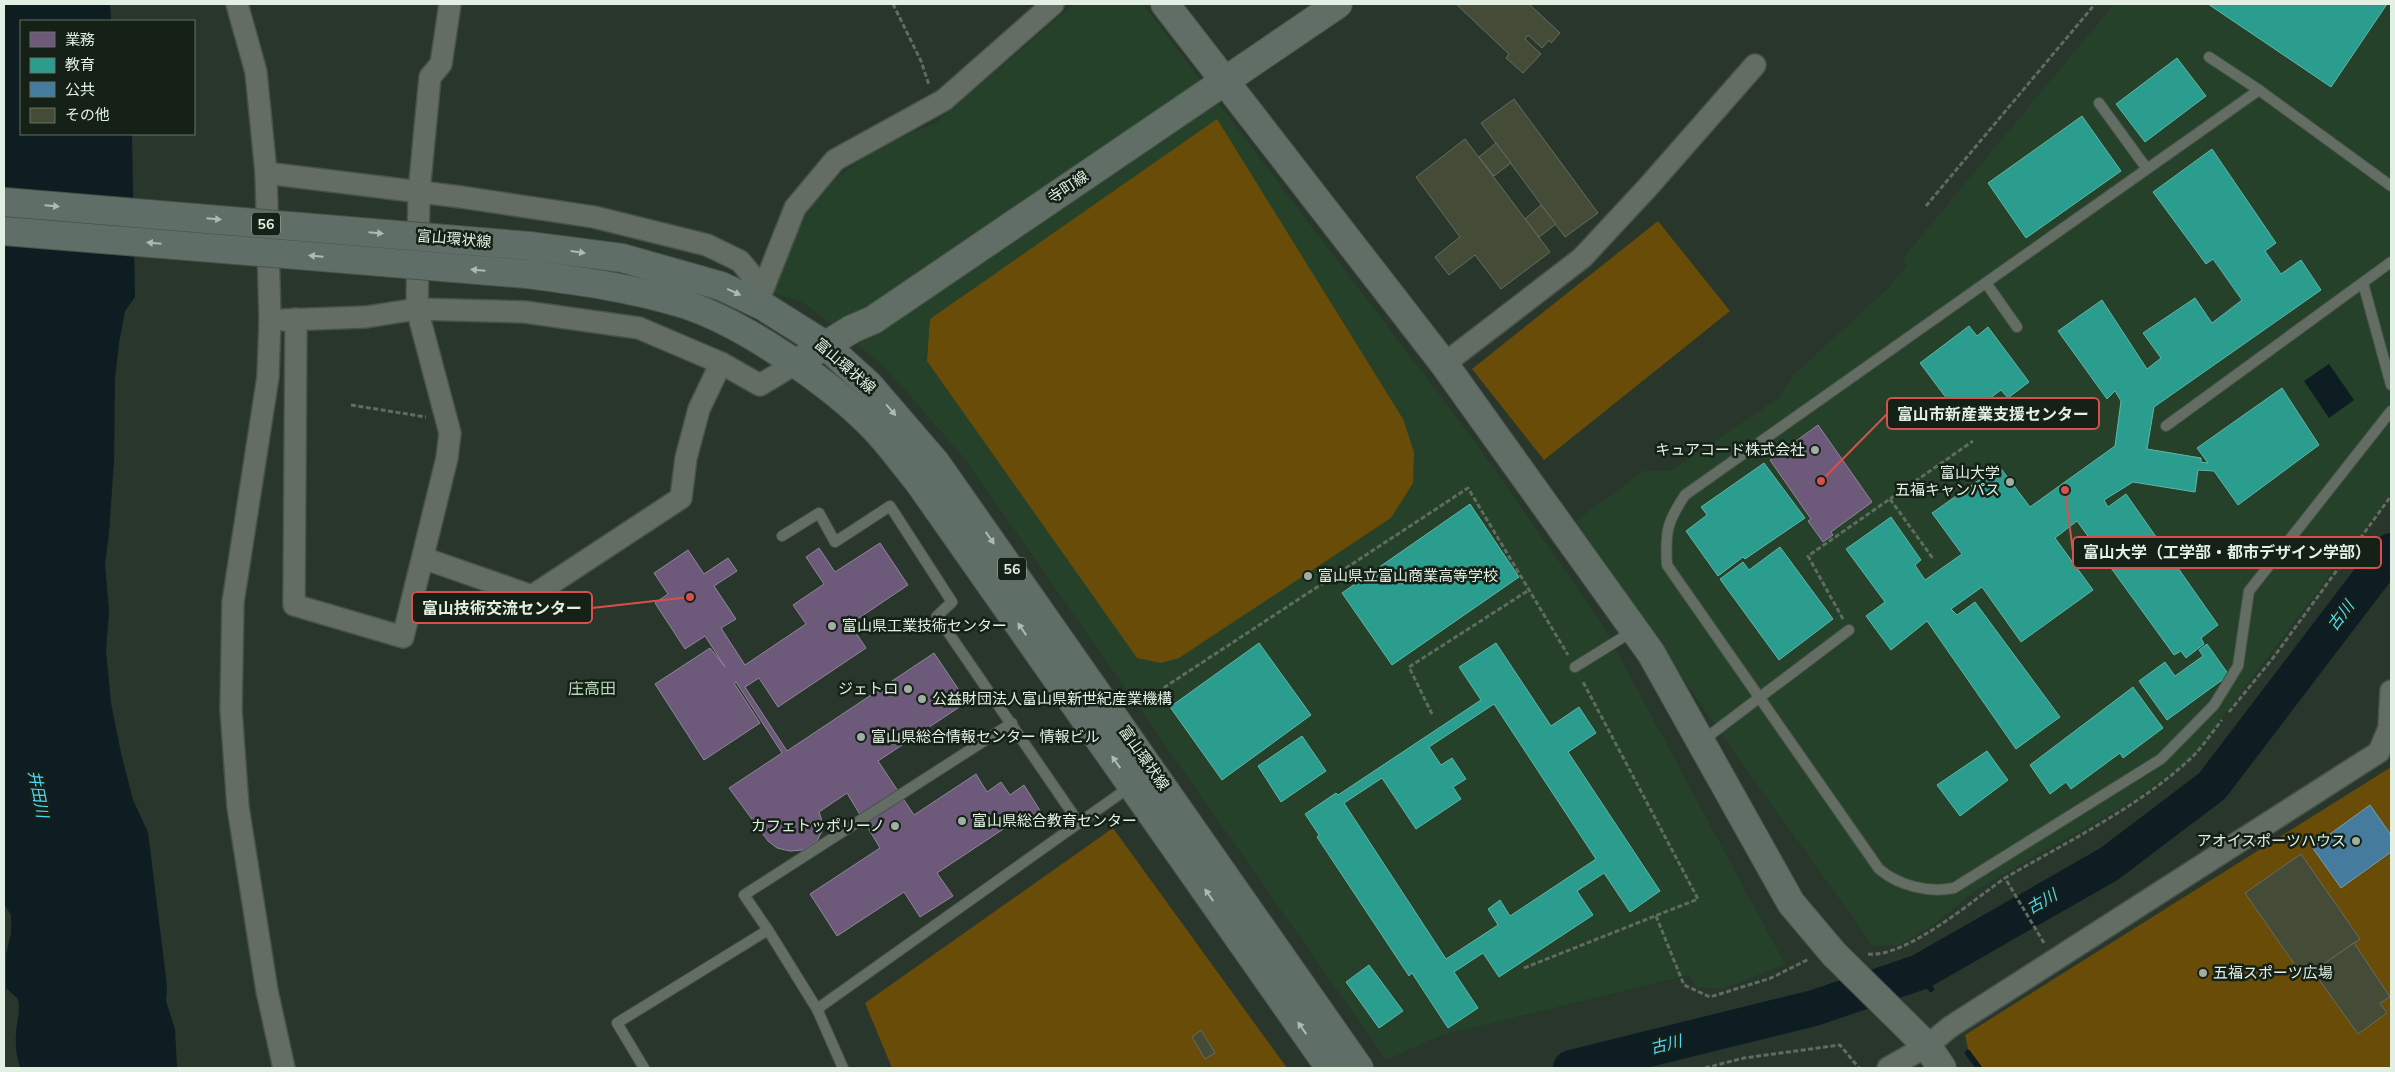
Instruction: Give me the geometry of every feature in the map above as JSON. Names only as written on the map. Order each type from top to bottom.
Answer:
[{"type":"main road","name":"富山環状線","points":[[4,202],[529,246],[622,258],[721,286],[763,306],[825,345],[868,384],[936,463],[1359,1068]]},
{"type":"main road","name":"富山環状線","points":[[4,231],[527,274],[616,287],[685,304],[749,333],[832,391],[876,430],[918,480],[1330,1068]]},
{"type":"street","points":[[237,4],[256,72],[266,173],[270,320],[268,377],[234,602],[231,709],[238,807],[267,991],[284,1068]]},
{"type":"street","points":[[296,319],[294,605],[403,637],[447,458],[450,433],[417,309],[418,192],[430,77],[441,64],[450,4]]},
{"type":"street","points":[[266,173],[594,217],[708,245],[740,261],[763,289],[795,208],[835,160],[936,106],[1053,4]]},
{"type":"street","points":[[1166,4],[1444,364],[1651,654],[1791,903],[1824,956],[1919,1038],[1942,1068]]},
{"type":"street","name":"寺町線","points":[[795,364],[825,345],[873,320],[1338,4]]},
{"type":"street","points":[[1444,364],[1582,258],[1648,187],[1754,65]]},
{"type":"street","points":[[270,320],[366,317],[417,309],[525,312],[638,328],[721,363],[760,384],[795,364]]},
{"type":"street","points":[[423,558],[532,596],[681,498],[686,458],[699,408],[721,363]]},
{"type":"street","points":[[1888,1068],[1919,1038],[1958,1022],[2379,752],[2389,728],[2391,691]]},
{"type":"lane","points":[[2209,57],[2259,90],[2391,186]]},
{"type":"lane","points":[[2259,90],[1685,494],[1670,517],[1666,543],[1667,565],[1880,869],[1888,877],[1936,892],[1954,888],[2161,760],[2214,705],[2238,666],[2249,591],[2391,411]]},
{"type":"lane","points":[[2099,103],[2147,169]]},
{"type":"lane","points":[[2166,426],[2391,262]]},
{"type":"lane","points":[[1986,283],[2017,327]]},
{"type":"lane","points":[[2362,283],[2391,385]]},
{"type":"lane","points":[[782,536],[819,513],[836,542],[890,506],[952,602],[937,616],[1012,722],[1079,823]]},
{"type":"lane","points":[[1575,667],[1634,630]]},
{"type":"lane","points":[[1701,742],[1849,630]]},
{"type":"lane","points":[[842,1068],[817,1010],[768,930],[744,896],[1012,722]]},
{"type":"lane","points":[[817,1010],[1132,786]]},
{"type":"lane","points":[[644,1068],[617,1023],[768,930]]},
{"type":"path","points":[[892,4],[921,61],[936,106]]},
{"type":"path","points":[[1926,206],[2095,4]]},
{"type":"path","points":[[351,405],[446,420]]},
{"type":"path","points":[[1849,630],[1808,556],[1973,441]]},
{"type":"path","points":[[1146,700],[1468,488],[1575,667],[1698,899],[1524,968]]},
{"type":"path","points":[[1890,499],[1934,560]]},
{"type":"path","points":[[1432,714],[1409,667],[1529,590]]},
{"type":"path","points":[[1861,953],[1876,955],[1905,945],[1929,932],[2005,878]]},
{"type":"path","points":[[2010,886],[2045,945]]},
{"type":"path","points":[[1656,916],[1684,985],[1710,997],[1771,978],[1824,956]]},
{"type":"path","points":[[1705,1068],[1744,1058],[1840,1045],[1859,1068]]},
{"type":"shaded area","name":"富山県立富山商業高等学校","points":[[1074,4],[1143,4],[1479,447],[1601,622],[1785,964],[1724,989],[1696,987],[1689,975],[1442,1035],[1386,1060],[964,458],[883,365],[804,303],[763,289],[816,199],[829,184],[878,147],[936,123]]},
{"type":"shaded area","name":"富山大学 五福キャンパス","points":[[2114,4],[2391,4],[2391,493],[2191,759],[2132,801],[1976,890],[1935,924],[1899,945],[1873,946],[1721,734],[1576,521],[1643,471],[1670,471],[1780,397],[1792,376],[1885,291],[1907,266],[1903,258]]},
{"type":"shaded area","points":[[1217,119],[1403,419],[1414,452],[1413,483],[1391,518],[1179,658],[1161,663],[1137,658],[927,361],[930,319]]},
{"type":"shaded area","points":[[1658,221],[1730,311],[1544,460],[1472,369]]},
{"type":"shaded area","points":[[2391,767],[2391,1068],[1975,1068],[1971,1062],[1965,1035]]},
{"type":"shaded area","points":[[1113,828],[1287,1068],[892,1068],[865,1003]]},
{"type":"water","name":"井田川","points":[[4,4],[110,4],[111,20],[20,20],[20,135],[132,135],[135,297],[125,311],[115,379],[114,462],[105,565],[109,611],[106,651],[111,703],[121,753],[133,800],[148,832],[167,986],[166,1001],[175,1029],[177,1068],[20,1068],[16,1044],[18,999],[6,988],[6,955],[11,933],[11,915],[4,904]]},
{"type":"water","points":[[2329,364],[2354,400],[2329,418],[2304,381]]},
{"type":"building: 業務","points":[[1818,425],[1872,502],[1831,532],[1833,535],[1823,542],[1808,521],[1811,519],[1770,460]]},
{"type":"building: 業務","name":"富山県総合情報センター 情報ビル","points":[[880,543],[908,585],[850,624],[866,648],[778,707],[759,678],[745,687],[787,751],[934,653],[967,702],[878,761],[914,815],[976,774],[987,792],[1001,782],[1010,795],[1024,785],[1041,812],[1023,824],[1014,822],[937,873],[953,896],[920,917],[904,892],[837,936],[810,894],[880,848],[847,793],[819,812],[824,827],[817,841],[803,850],[790,851],[777,848],[768,841],[729,788],[782,753],[736,682],[734,683],[760,723],[704,760],[655,684],[710,648],[725,667],[705,636],[685,649],[655,603],[668,594],[654,573],[688,550],[704,574],[728,558],[737,571],[714,586],[736,619],[721,628],[745,665],[806,624],[793,605],[824,584],[806,557],[819,548],[835,572]]},
{"type":"building: 教育","points":[[2208,4],[2387,4],[2331,87]]},
{"type":"building: 教育","points":[[2177,58],[2206,96],[2145,142],[2116,104]]},
{"type":"building: 教育","points":[[2082,116],[2121,171],[2026,238],[1988,183]]},
{"type":"building: 教育","points":[[2212,149],[2276,243],[2265,251],[2281,274],[2301,260],[2321,290],[2154,407],[2147,449],[2201,458],[2201,462],[2208,463],[2197,448],[2282,388],[2319,445],[2238,505],[2214,471],[2198,470],[2195,492],[2133,482],[2104,500],[2108,507],[2126,494],[2218,625],[2201,638],[2204,644],[2186,658],[2181,651],[2174,655],[2077,521],[2055,538],[2093,590],[2021,642],[1982,587],[1951,609],[1957,615],[1975,602],[2060,717],[2016,749],[1927,621],[1891,650],[1866,616],[1885,602],[1846,549],[1891,517],[1921,560],[1915,565],[1925,580],[1962,554],[1932,513],[1999,466],[2030,507],[2115,446],[2121,401],[2115,391],[2107,399],[2058,331],[2102,300],[2147,369],[2161,358],[2143,333],[2195,298],[2212,323],[2242,300],[2213,259],[2206,264],[2153,192]]},
{"type":"building: 教育","points":[[1969,326],[1977,336],[1988,327],[2029,382],[2008,398],[2001,390],[1962,419],[1920,363]]},
{"type":"building: 教育","points":[[1764,463],[1805,518],[1745,559],[1743,557],[1718,576],[1686,531],[1707,515],[1701,507]]},
{"type":"building: 教育","points":[[1470,504],[1519,577],[1392,665],[1342,593]]},
{"type":"building: 教育","points":[[1780,547],[1833,619],[1779,660],[1720,579],[1743,562],[1749,570]]},
{"type":"building: 教育","points":[[1259,643],[1311,715],[1222,780],[1170,707]]},
{"type":"building: 教育","points":[[1496,643],[1551,726],[1579,707],[1596,733],[1568,752],[1660,891],[1630,912],[1604,873],[1577,891],[1593,915],[1499,977],[1483,953],[1454,972],[1478,1008],[1448,1028],[1412,973],[1409,976],[1317,837],[1319,835],[1305,814],[1336,793],[1338,795],[1481,700],[1459,667]],"holes":[[[1494,704],[1596,859],[1510,916],[1500,900],[1488,909],[1498,925],[1446,959],[1344,803],[1382,778],[1416,829],[1461,799],[1453,787],[1466,779],[1452,758],[1441,765],[1429,747]]]},
{"type":"building: 教育","points":[[2207,644],[2229,675],[2167,720],[2139,681],[2165,662],[2175,676],[2203,656],[2199,650]]},
{"type":"building: 教育","points":[[2133,687],[2163,728],[2123,758],[2120,753],[2071,789],[2066,782],[2050,794],[2030,765]]},
{"type":"building: 教育","points":[[1302,736],[1326,771],[1281,802],[1258,766]]},
{"type":"building: 教育","points":[[1987,751],[2008,780],[1960,816],[1937,785]]},
{"type":"building: 教育","points":[[1369,965],[1403,1011],[1379,1028],[1346,982]]},
{"type":"building: 公共","name":"アオイスポーツハウス","points":[[2370,805],[2391,835],[2391,852],[2341,888],[2312,847]]},
{"type":"building: その他","points":[[1456,4],[1529,4],[1560,33],[1551,43],[1549,40],[1542,48],[1528,35],[1525,39],[1541,54],[1523,73],[1506,58],[1509,54]]},
{"type":"building: その他","points":[[1514,99],[1598,213],[1565,237],[1481,123]]},
{"type":"building: その他","points":[[1465,139],[1550,252],[1501,289],[1475,255],[1449,275],[1435,257],[1460,237],[1416,177]]},
{"type":"building: その他","points":[[1496,143],[1511,163],[1494,176],[1479,157]]},
{"type":"building: その他","points":[[1541,205],[1556,224],[1539,237],[1525,219]]},
{"type":"building: その他","points":[[2301,854],[2360,939],[2304,978],[2245,893]]},
{"type":"building: その他","points":[[2354,943],[2390,997],[2380,1003],[2387,1013],[2358,1034],[2313,971]]},
{"type":"building: その他","points":[[1201,1030],[1215,1053],[1205,1059],[1192,1037]]},
{"type":"waterway","name":"古川","points":[[1571,1068],[1814,1008],[1920,972],[2109,864],[2212,786],[2391,551]]},
{"type":"waterway","points":[[1920,972],[1931,989]]},
{"type":"waterway","points":[[1968,1053],[1979,1068]]},
{"type":"place","name":"キュアコード株式会社","points":[[1815,450]]},
{"type":"place","name":"富山市新産業支援センター","points":[[1821,481]]},
{"type":"place","name":"富山大学 五福キャンパス","points":[[2010,482]]},
{"type":"place","name":"富山大学（工学部・都市デザイン学部）","points":[[2065,490]]},
{"type":"place","name":"富山県立富山商業高等学校","points":[[1308,576]]},
{"type":"place","name":"富山技術交流センター","points":[[690,597]]},
{"type":"place","name":"富山県工業技術センター","points":[[832,626]]},
{"type":"place","name":"ジェトロ","points":[[908,689]]},
{"type":"place","name":"公益財団法人富山県新世紀産業機構","points":[[922,699]]},
{"type":"place","name":"富山県総合情報センター 情報ビル","points":[[861,737]]},
{"type":"place","name":"富山県総合教育センター","points":[[962,821]]},
{"type":"place","name":"カフェトッポリーノ","points":[[895,826]]},
{"type":"place","name":"アオイスポーツハウス","points":[[2356,841]]},
{"type":"place","name":"五福スポーツ広場","points":[[2203,973]]},
{"type":"district","name":"庄高田","points":[[592,689]]}]
